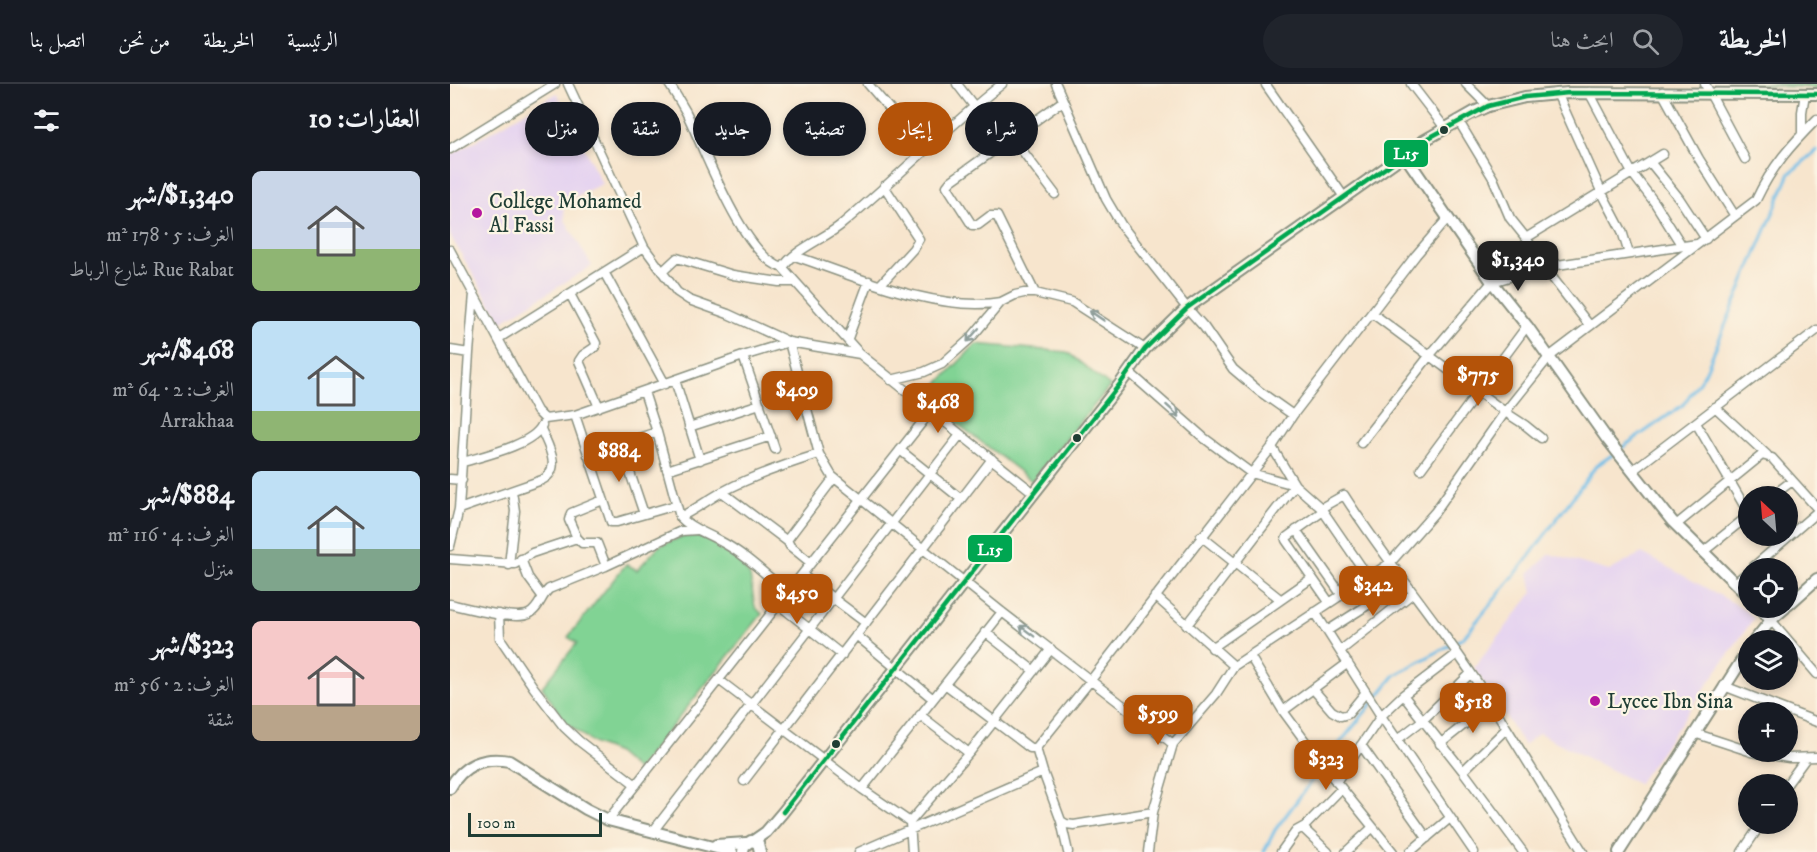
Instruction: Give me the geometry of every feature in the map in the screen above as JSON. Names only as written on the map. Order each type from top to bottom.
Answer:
[{"type":"main road","points":[[711,845],[752,847],[771,827],[1145,349],[1187,308],[1404,154],[1458,120],[1488,106],[1525,97],[1557,93],[1707,89],[1817,94]]},
{"type":"main road","points":[[1404,154],[1492,282],[1527,326],[1624,461],[1676,525],[1738,586]]},
{"type":"main road","points":[[1798,596],[1817,579]]},
{"type":"main road","points":[[1764,630],[1772,620]]},
{"type":"main road","points":[[1619,852],[1738,665]]},
{"type":"main road","points":[[450,788],[462,770],[475,763],[496,759],[509,760],[586,809],[608,820],[654,830],[732,852]]},
{"type":"street","points":[[450,149],[555,84]]},
{"type":"street","points":[[568,84],[644,247],[667,281],[683,297],[728,314],[789,342],[860,354]]},
{"type":"street","points":[[669,84],[686,113],[716,180],[740,223],[764,257],[775,266],[783,268],[860,354],[1034,493]]},
{"type":"street","points":[[868,84],[884,102]]},
{"type":"street","points":[[957,84],[971,102]]},
{"type":"street","points":[[979,102],[1002,84]]},
{"type":"street","points":[[1056,84],[1122,226],[1204,327],[1233,369],[1293,415]]},
{"type":"street","points":[[1266,85],[1344,197]]},
{"type":"street","points":[[1414,85],[1445,128]]},
{"type":"street","points":[[1470,85],[1488,106]]},
{"type":"street","points":[[1707,89],[1745,159]]},
{"type":"street","points":[[1589,92],[1632,173],[1655,203],[1682,246]]},
{"type":"street","points":[[1662,92],[1699,159],[1736,216]]},
{"type":"street","points":[[1557,93],[1600,191],[1622,231],[1629,254]]},
{"type":"street","points":[[1802,134],[1805,94]]},
{"type":"street","points":[[1038,118],[1063,101]]},
{"type":"street","points":[[953,124],[965,114]]},
{"type":"street","points":[[1148,852],[1153,812],[1173,744],[1216,694],[1234,666],[1390,563],[1435,512],[1505,412],[1549,357],[1756,200],[1774,167],[1817,119]]},
{"type":"street","points":[[1458,120],[1493,178],[1510,218],[1544,267],[1590,326]]},
{"type":"street","points":[[1526,238],[1663,154]]},
{"type":"street","points":[[783,268],[795,256],[840,226],[916,156]]},
{"type":"street","points":[[986,156],[947,186],[972,225],[978,225],[990,216],[997,216],[1035,293]]},
{"type":"street","points":[[1026,156],[1055,194]]},
{"type":"street","points":[[1650,162],[1679,198],[1703,241]]},
{"type":"street","points":[[880,285],[913,249],[919,239],[884,186]]},
{"type":"street","points":[[1036,748],[1272,447],[1293,415],[1416,255],[1447,219]]},
{"type":"street","points":[[1361,443],[1492,282],[1544,267],[1703,241]]},
{"type":"street","points":[[499,338],[644,247]]},
{"type":"street","points":[[450,250],[537,411],[545,419],[575,415],[789,342]]},
{"type":"street","points":[[795,256],[894,290],[945,301],[973,304],[1001,302],[1015,295],[1035,293],[1061,298],[1080,305],[1145,349]]},
{"type":"street","points":[[662,272],[677,258],[733,275],[794,282]]},
{"type":"street","points":[[604,272],[664,384]]},
{"type":"street","points":[[848,338],[869,281]]},
{"type":"street","points":[[450,546],[459,509],[462,480],[474,293]]},
{"type":"street","points":[[570,294],[596,343],[595,348],[583,355],[579,361],[599,407]]},
{"type":"street","points":[[891,380],[924,372],[949,359],[971,338],[1001,302]]},
{"type":"street","points":[[1372,313],[1541,438]]},
{"type":"street","points":[[1421,469],[1527,326]]},
{"type":"street","points":[[1632,471],[1817,330]]},
{"type":"street","points":[[789,342],[819,454],[834,478],[1173,744]]},
{"type":"street","points":[[450,350],[469,353]]},
{"type":"street","points":[[743,356],[775,449]]},
{"type":"street","points":[[1129,372],[1204,438],[1251,473],[1295,485]]},
{"type":"street","points":[[675,380],[700,460]]},
{"type":"street","points":[[644,392],[680,517],[697,530],[742,555],[788,592]]},
{"type":"street","points":[[689,427],[760,404]]},
{"type":"street","points":[[1715,407],[1768,455],[1817,510],[1763,558]]},
{"type":"street","points":[[608,820],[931,411]]},
{"type":"street","points":[[575,415],[612,523],[676,505]]},
{"type":"street","points":[[463,462],[526,441],[541,429],[545,419]]},
{"type":"street","points":[[1696,423],[1738,494]]},
{"type":"street","points":[[459,509],[542,480],[552,473],[554,463],[541,429]]},
{"type":"street","points":[[588,455],[657,432]]},
{"type":"street","points":[[654,830],[960,435]]},
{"type":"street","points":[[667,470],[771,436]]},
{"type":"street","points":[[620,443],[644,514]]},
{"type":"street","points":[[1272,447],[1295,485],[1322,509],[1369,578]]},
{"type":"street","points":[[900,450],[962,499]]},
{"type":"street","points":[[680,517],[722,492],[782,466],[819,454]]},
{"type":"street","points":[[1676,525],[1760,456],[1768,455]]},
{"type":"street","points":[[744,781],[993,459]]},
{"type":"street","points":[[787,541],[834,478]]},
{"type":"street","points":[[450,479],[462,480]]},
{"type":"street","points":[[1785,486],[1792,481]]},
{"type":"street","points":[[1186,625],[1295,485]]},
{"type":"street","points":[[509,564],[514,511],[512,491]]},
{"type":"street","points":[[722,492],[787,541],[811,563]]},
{"type":"street","points":[[1329,602],[1286,540],[1322,509],[1344,495],[1390,563],[1447,638],[1583,852]]},
{"type":"street","points":[[603,500],[570,515],[569,520],[577,538],[585,544],[597,543],[606,566]]},
{"type":"street","points":[[1703,552],[1738,523]]},
{"type":"street","points":[[450,604],[499,614],[527,615],[535,609],[549,589],[606,566],[681,531],[697,530]]},
{"type":"street","points":[[1296,530],[1341,594]]},
{"type":"street","points":[[1201,536],[1280,599]]},
{"type":"street","points":[[450,559],[514,564],[532,553],[577,538]]},
{"type":"street","points":[[521,559],[528,578],[542,596]]},
{"type":"street","points":[[802,574],[866,623]]},
{"type":"street","points":[[1212,648],[1312,578]]},
{"type":"street","points":[[1327,631],[1404,582]]},
{"type":"street","points":[[1340,651],[1413,593]]},
{"type":"street","points":[[1155,596],[1234,666]]},
{"type":"street","points":[[778,604],[842,655]]},
{"type":"street","points":[[862,789],[1002,612]]},
{"type":"street","points":[[1315,612],[1380,715],[1474,852]]},
{"type":"street","points":[[499,614],[500,638],[564,727],[636,784]]},
{"type":"street","points":[[1772,620],[1817,674]]},
{"type":"street","points":[[985,632],[1034,671]]},
{"type":"street","points":[[856,635],[932,698]]},
{"type":"street","points":[[912,852],[910,826],[1051,649]]},
{"type":"street","points":[[1281,852],[1296,831],[1305,826],[1339,785],[1380,715],[1457,653]]},
{"type":"street","points":[[1250,656],[1283,711],[1393,852]]},
{"type":"street","points":[[1283,711],[1348,663]]},
{"type":"street","points":[[1397,740],[1423,720],[1470,674]]},
{"type":"street","points":[[719,680],[910,826]]},
{"type":"street","points":[[945,684],[1030,748],[1036,748]]},
{"type":"street","points":[[1724,686],[1817,722]]},
{"type":"street","points":[[1313,689],[1332,711],[1341,716],[1348,714],[1368,695]]},
{"type":"street","points":[[1403,695],[1523,852]]},
{"type":"street","points":[[1440,744],[1490,704]]},
{"type":"street","points":[[920,715],[969,753]]},
{"type":"street","points":[[1463,771],[1506,729]]},
{"type":"street","points":[[1694,733],[1738,747]]},
{"type":"street","points":[[1361,745],[1427,838]]},
{"type":"street","points":[[1036,748],[1061,820],[1068,852]]},
{"type":"street","points":[[1798,758],[1817,757]]},
{"type":"street","points":[[1794,774],[1806,758]]},
{"type":"street","points":[[859,852],[910,826],[1043,772]]},
{"type":"street","points":[[1061,820],[1066,824],[1074,825],[1153,812]]},
{"type":"street","points":[[1410,852],[1450,818]]},
{"type":"street","points":[[1305,826],[1305,830],[1328,852]]},
{"type":"street","points":[[1346,852],[1372,828]]},
{"type":"street","points":[[1742,852],[1754,834]]},
{"type":"shaded area","points":[[557,93],[561,102],[542,102]]},
{"type":"shaded area","points":[[525,112],[525,156],[588,156],[602,184],[563,202],[565,220],[592,266],[501,322],[450,235],[450,156]]},
{"type":"shaded area","name":"Lycee Ibn Sina","points":[[1642,553],[1738,605],[1738,618],[1754,618],[1746,630],[1738,630],[1738,641],[1638,784],[1539,733],[1524,745],[1474,668],[1533,592],[1529,573],[1550,554],[1609,571]]},
{"type":"green space","points":[[1726,84],[1817,84],[1817,88]]},
{"type":"green space","points":[[976,344],[1067,352],[1110,386],[1032,481],[924,398]]},
{"type":"green space","points":[[684,536],[706,537],[736,558],[750,576],[755,607],[762,614],[637,770],[617,753],[595,744],[565,722],[542,687],[577,643],[568,637],[626,564],[637,570],[659,546]]},
{"type":"waterway","points":[[1620,449],[1683,405],[1705,373],[1790,173],[1817,150]]},
{"type":"waterway","points":[[1264,852],[1275,830],[1340,743],[1395,675],[1463,638],[1525,562],[1596,466],[1615,453]]},
{"type":"transit line","name":"L15","points":[[783,812],[1120,384],[1145,349],[1187,308],[1425,140],[1488,106],[1525,97],[1569,93],[1817,94]]},
{"type":"place","name":"College Mohamed Al Fassi","points":[[477,213]]},
{"type":"place","name":"Lycee Ibn Sina","points":[[1595,701]]}]
